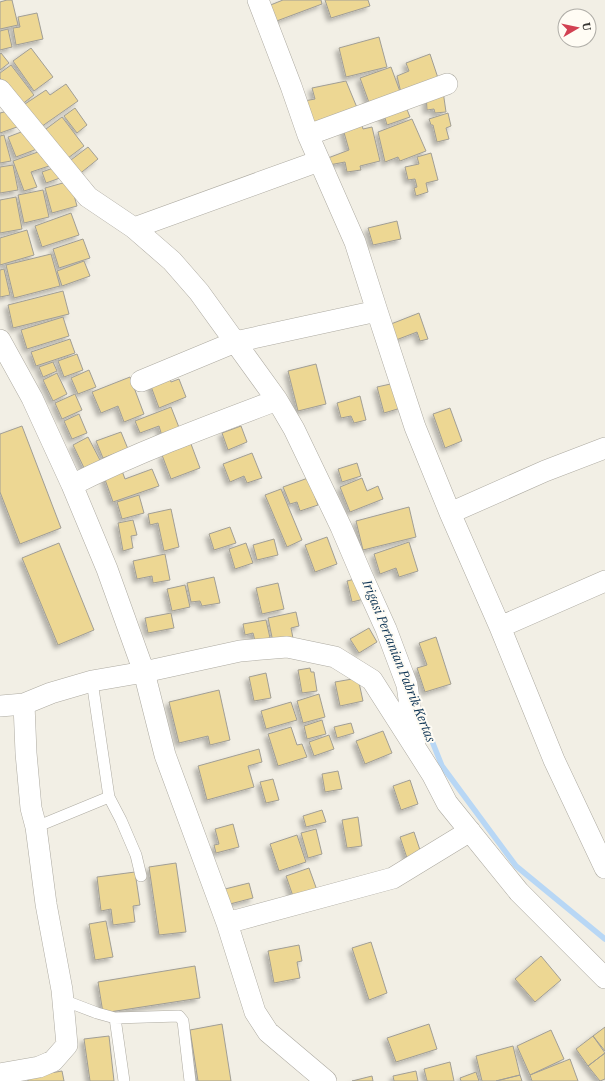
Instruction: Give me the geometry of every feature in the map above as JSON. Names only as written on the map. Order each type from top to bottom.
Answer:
[{"type":"street","points":[[258,0],[308,135],[355,242],[415,427],[450,513],[500,627],[554,760],[605,868]]},
{"type":"street","points":[[308,135],[447,84]]},
{"type":"street","points":[[0,90],[88,198],[134,228],[172,261],[199,292],[277,400],[294,429],[341,527],[386,629],[407,685],[416,747]]},
{"type":"street","points":[[134,228],[319,161]]},
{"type":"street","points":[[141,381],[235,342],[377,311]]},
{"type":"street","points":[[0,340],[32,398],[72,485],[107,569],[144,672],[165,755],[227,923],[255,1012],[268,1032],[326,1081]]},
{"type":"street","points":[[72,485],[114,464],[277,400]]},
{"type":"street","points":[[450,513],[546,471],[605,448]]},
{"type":"street","points":[[500,627],[605,581]]},
{"type":"street","points":[[0,706],[24,704],[51,693],[92,681],[144,672],[240,651],[286,647],[335,657],[372,680],[416,747],[447,803],[519,892],[605,978]]},
{"type":"street","points":[[0,1074],[39,1067],[53,1061],[67,1045],[62,1000],[41,878],[36,827],[31,808],[26,753],[24,704]]},
{"type":"street","points":[[227,923],[393,878],[470,831]]},
{"type":"lane","points":[[92,681],[109,797],[136,855],[141,876]]},
{"type":"lane","points":[[36,827],[109,797]]},
{"type":"lane","points":[[62,1000],[115,1018],[179,1016],[183,1020],[190,1081]]},
{"type":"lane","points":[[115,1018],[124,1081]]},
{"type":"building","points":[[12,0],[18,25],[0,29],[0,2]]},
{"type":"building","points":[[283,0],[321,0],[322,4],[274,22],[268,6]]},
{"type":"building","points":[[325,0],[368,0],[370,6],[331,18]]},
{"type":"building","points":[[37,13],[43,39],[16,45],[13,28],[20,27],[18,17]]},
{"type":"building","points":[[8,29],[12,47],[0,50],[0,31]]},
{"type":"building","points":[[379,37],[387,67],[346,77],[339,48]]},
{"type":"building","points":[[31,48],[53,77],[34,91],[13,61]]},
{"type":"building","points":[[1,53],[9,63],[0,70],[0,54]]},
{"type":"building","points":[[430,54],[440,84],[402,97],[397,76],[409,71],[406,63]]},
{"type":"building","points":[[11,65],[34,95],[21,105],[0,78],[0,73]]},
{"type":"building","points":[[391,67],[402,97],[371,108],[360,78]]},
{"type":"building","points":[[346,81],[358,110],[314,126],[304,101],[315,99],[312,88]]},
{"type":"building","points":[[66,84],[78,101],[38,129],[22,106],[46,90],[50,95]]},
{"type":"building","points":[[443,91],[446,112],[435,113],[434,109],[427,110],[426,93]]},
{"type":"building","points":[[404,102],[410,117],[387,125],[385,118],[382,119],[379,111]]},
{"type":"building","points":[[75,108],[87,125],[77,133],[64,116]]},
{"type":"building","points":[[12,110],[17,127],[0,133],[0,113]]},
{"type":"building","points":[[448,113],[451,126],[446,128],[449,139],[437,142],[433,125],[431,125],[429,119]]},
{"type":"building","points":[[62,117],[84,146],[64,161],[42,132]]},
{"type":"building","points":[[412,119],[426,151],[400,161],[398,157],[385,162],[378,132]]},
{"type":"building","points":[[361,121],[363,129],[372,127],[380,161],[360,166],[361,170],[347,172],[345,162],[329,165],[328,158],[349,150],[343,129]]},
{"type":"building","points":[[29,129],[37,149],[16,157],[8,137]]},
{"type":"building","points":[[4,135],[11,161],[0,163],[0,136]]},
{"type":"building","points":[[88,147],[98,159],[77,176],[67,163]]},
{"type":"building","points":[[46,149],[52,165],[31,172],[37,187],[24,191],[13,161]]},
{"type":"building","points":[[431,153],[438,180],[426,183],[428,192],[416,196],[414,188],[417,187],[415,179],[408,180],[405,167],[419,164],[417,157]]},
{"type":"building","points":[[13,165],[18,190],[0,193],[0,167]]},
{"type":"building","points":[[56,167],[60,178],[46,183],[42,172]]},
{"type":"building","points":[[70,181],[77,206],[52,213],[45,188]]},
{"type":"building","points":[[43,190],[49,217],[24,223],[18,195]]},
{"type":"building","points":[[16,197],[22,229],[0,233],[0,200]]},
{"type":"building","points":[[71,213],[79,235],[42,247],[35,226]]},
{"type":"building","points":[[397,221],[401,239],[373,245],[368,228]]},
{"type":"building","points":[[27,230],[34,255],[0,265],[0,238]]},
{"type":"building","points":[[83,239],[90,258],[59,268],[53,249]]},
{"type":"building","points":[[51,254],[60,286],[14,298],[6,265]]},
{"type":"building","points":[[84,261],[90,276],[62,286],[57,271]]},
{"type":"building","points":[[4,269],[10,295],[0,297],[0,270]]},
{"type":"building","points":[[63,291],[69,314],[13,328],[8,305]]},
{"type":"building","points":[[419,313],[428,339],[420,341],[417,332],[396,340],[391,324]]},
{"type":"building","points":[[63,317],[69,336],[27,349],[21,330]]},
{"type":"building","points":[[70,339],[75,353],[36,366],[31,352]]},
{"type":"building","points":[[77,354],[83,370],[64,377],[58,361]]},
{"type":"building","points":[[53,362],[57,371],[43,377],[39,367]]},
{"type":"building","points":[[316,364],[326,404],[298,411],[288,371]]},
{"type":"building","points":[[89,370],[96,387],[78,394],[71,378]]},
{"type":"building","points":[[57,373],[67,394],[53,401],[43,380]]},
{"type":"building","points":[[168,373],[171,382],[179,379],[186,397],[159,408],[149,381]]},
{"type":"building","points":[[130,377],[144,414],[124,422],[118,406],[101,413],[92,392]]},
{"type":"building","points":[[395,383],[401,408],[384,413],[377,387]]},
{"type":"building","points":[[75,394],[82,410],[62,419],[55,403]]},
{"type":"building","points":[[360,396],[366,420],[354,423],[351,416],[341,418],[337,403]]},
{"type":"building","points":[[171,407],[180,430],[162,436],[159,426],[140,433],[135,421]]},
{"type":"building","points":[[450,408],[462,441],[445,448],[433,414]]},
{"type":"building","points":[[79,414],[87,433],[72,439],[64,421]]},
{"type":"building","points":[[22,426],[61,528],[20,544],[0,492],[0,434]]},
{"type":"building","points":[[241,426],[247,442],[228,450],[222,433]]},
{"type":"building","points":[[121,432],[128,449],[103,458],[96,441]]},
{"type":"building","points":[[88,437],[102,464],[86,472],[73,445]]},
{"type":"building","points":[[191,444],[200,468],[171,479],[162,455]]},
{"type":"building","points":[[252,453],[262,478],[247,483],[244,476],[230,482],[223,464]]},
{"type":"building","points":[[357,463],[361,476],[342,482],[338,469]]},
{"type":"building","points":[[121,468],[125,479],[152,469],[159,486],[113,502],[103,474]]},
{"type":"building","points":[[308,478],[318,505],[300,511],[297,502],[290,504],[283,487]]},
{"type":"building","points":[[362,478],[367,491],[378,486],[383,499],[350,512],[340,487]]},
{"type":"building","points":[[281,489],[302,540],[287,547],[265,495]]},
{"type":"building","points":[[139,495],[144,513],[122,519],[117,502]]},
{"type":"building","points":[[409,507],[416,537],[363,550],[356,521]]},
{"type":"building","points":[[171,509],[179,547],[164,551],[158,523],[150,525],[148,514]]},
{"type":"building","points":[[133,520],[137,535],[131,536],[133,548],[123,551],[118,523]]},
{"type":"building","points":[[230,527],[236,543],[214,550],[209,534]]},
{"type":"building","points":[[327,537],[337,564],[315,572],[305,545]]},
{"type":"building","points":[[274,539],[278,555],[257,560],[253,545]]},
{"type":"building","points":[[409,542],[418,571],[399,577],[396,568],[380,574],[374,554]]},
{"type":"building","points":[[59,543],[94,630],[58,645],[22,558]]},
{"type":"building","points":[[246,543],[253,563],[235,569],[229,549]]},
{"type":"building","points":[[165,554],[170,580],[153,583],[152,576],[137,579],[133,561]]},
{"type":"building","points":[[214,577],[220,603],[202,606],[200,601],[191,602],[187,583]]},
{"type":"building","points":[[359,578],[364,599],[352,602],[347,581]]},
{"type":"building","points":[[278,583],[284,609],[262,614],[256,588]]},
{"type":"building","points":[[185,585],[190,607],[172,611],[167,589]]},
{"type":"building","points":[[296,612],[299,626],[291,628],[293,638],[273,642],[268,618]]},
{"type":"building","points":[[171,613],[174,628],[148,633],[145,618]]},
{"type":"building","points":[[266,620],[270,638],[255,641],[253,633],[245,635],[243,624]]},
{"type":"building","points":[[369,628],[377,642],[359,653],[350,639]]},
{"type":"building","points":[[436,637],[451,684],[425,692],[417,668],[427,665],[419,643]]},
{"type":"building","points":[[310,668],[311,672],[314,672],[317,691],[302,693],[298,670]]},
{"type":"building","points":[[266,673],[271,698],[254,701],[249,677]]},
{"type":"building","points":[[358,678],[363,701],[340,706],[335,682]]},
{"type":"building","points":[[219,690],[230,740],[210,745],[208,736],[179,743],[169,702]]},
{"type":"building","points":[[319,694],[325,717],[303,723],[297,701]]},
{"type":"building","points":[[291,702],[297,720],[266,729],[261,711]]},
{"type":"building","points":[[322,720],[326,734],[307,739],[304,726]]},
{"type":"building","points":[[351,723],[354,733],[337,738],[334,727]]},
{"type":"building","points":[[291,727],[297,745],[302,744],[307,757],[278,766],[268,734]]},
{"type":"building","points":[[383,731],[392,753],[365,764],[356,741]]},
{"type":"building","points":[[329,735],[334,749],[314,756],[309,742]]},
{"type":"building","points":[[259,749],[262,762],[248,766],[254,787],[207,800],[198,766]]},
{"type":"building","points":[[338,771],[342,789],[325,792],[322,774]]},
{"type":"building","points":[[273,779],[279,800],[266,803],[260,782]]},
{"type":"building","points":[[410,780],[418,804],[401,810],[393,786]]},
{"type":"building","points":[[322,810],[326,822],[306,827],[303,816]]},
{"type":"building","points":[[358,817],[362,846],[347,848],[342,820]]},
{"type":"building","points":[[233,824],[239,847],[216,853],[214,845],[219,844],[215,829]]},
{"type":"building","points":[[316,829],[322,854],[308,858],[301,833]]},
{"type":"building","points":[[414,832],[422,856],[408,861],[400,837]]},
{"type":"building","points":[[297,835],[306,862],[279,871],[270,844]]},
{"type":"building","points":[[176,863],[186,932],[159,935],[149,867]]},
{"type":"building","points":[[309,868],[318,893],[295,902],[286,876]]},
{"type":"building","points":[[135,872],[140,905],[133,906],[135,922],[113,925],[111,909],[101,911],[97,877]]},
{"type":"building","points":[[249,883],[253,898],[230,904],[225,889]]},
{"type":"building","points":[[106,921],[113,957],[95,960],[89,924]]},
{"type":"building","points":[[371,942],[387,993],[369,1000],[352,948]]},
{"type":"building","points":[[299,945],[302,961],[297,962],[300,978],[274,983],[268,951]]},
{"type":"building","points":[[541,956],[561,980],[535,1002],[515,979]]},
{"type":"building","points":[[195,966],[200,998],[103,1013],[98,982]]},
{"type":"building","points":[[222,1024],[231,1081],[198,1081],[190,1030]]},
{"type":"building","points":[[429,1024],[437,1049],[396,1062],[387,1038]]},
{"type":"building","points":[[605,1027],[605,1051],[593,1036]]},
{"type":"building","points":[[551,1030],[564,1059],[530,1075],[517,1046]]},
{"type":"building","points":[[109,1036],[114,1081],[90,1081],[84,1039]]},
{"type":"building","points":[[593,1036],[605,1053],[588,1066],[576,1049]]},
{"type":"building","points":[[513,1046],[520,1075],[496,1081],[482,1081],[476,1056]]},
{"type":"building","points":[[605,1053],[605,1079],[600,1081],[588,1066]]},
{"type":"building","points":[[570,1059],[578,1081],[532,1081],[530,1075]]},
{"type":"building","points":[[450,1062],[454,1081],[427,1081],[424,1069]]},
{"type":"building","points":[[62,1071],[64,1081],[28,1081],[27,1077]]},
{"type":"building","points":[[416,1071],[418,1081],[394,1081],[393,1076]]},
{"type":"building","points":[[476,1072],[479,1081],[461,1081],[460,1078]]},
{"type":"building","points":[[520,1075],[522,1081],[496,1081]]},
{"type":"building","points":[[372,1076],[373,1081],[352,1081]]},
{"type":"waterway","name":"Irigasi Pertanian Pabrik Kertas","points":[[420,711],[442,766],[516,866],[605,939]]}]
